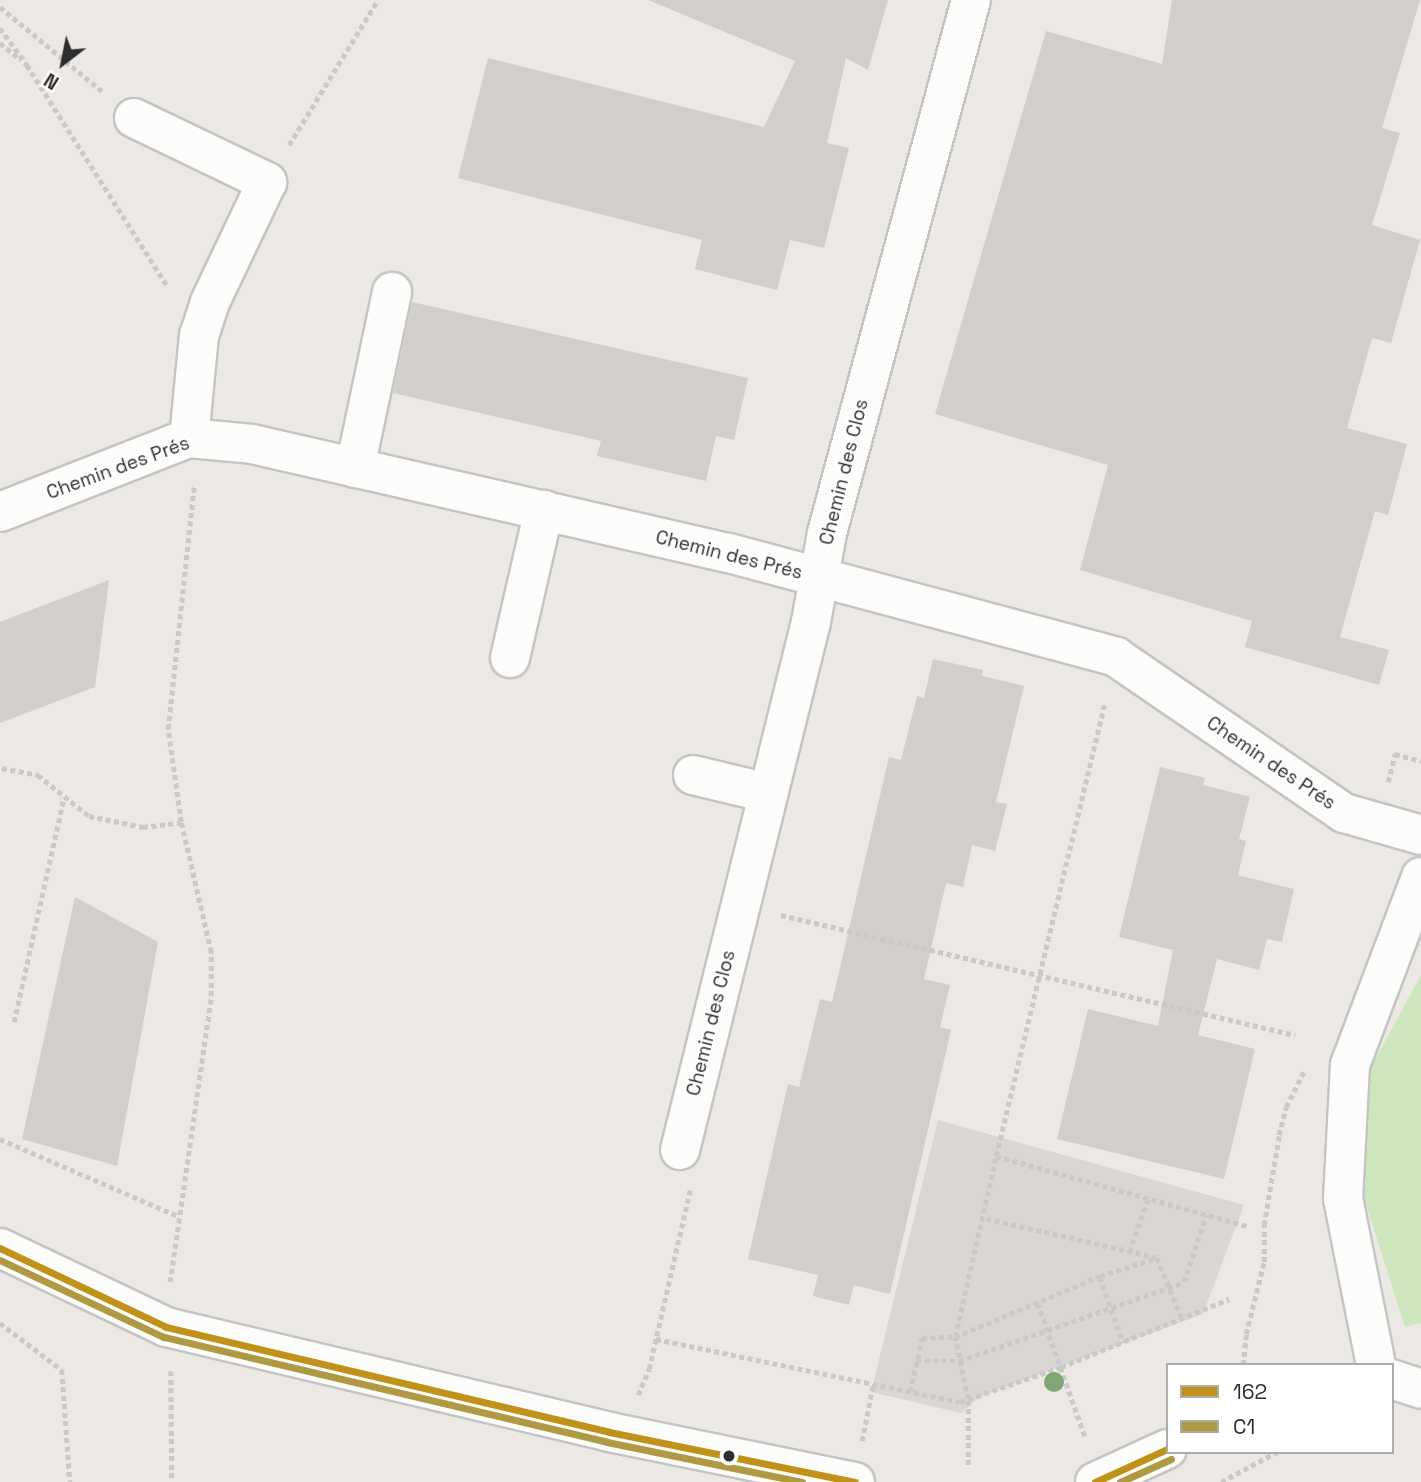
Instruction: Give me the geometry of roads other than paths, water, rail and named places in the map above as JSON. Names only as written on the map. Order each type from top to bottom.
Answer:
[{"type":"street","name":"Chemin des Clos","points":[[680,1150],[811,622],[817,577],[934,129],[971,0]]},
{"type":"street","points":[[134,118],[267,182],[211,302],[199,335],[188,438]]},
{"type":"street","points":[[355,468],[392,292]]},
{"type":"street","name":"Chemin des Prés","points":[[0,512],[188,438],[252,444],[544,510],[729,553],[1116,657],[1344,813],[1421,835]]},
{"type":"street","points":[[510,658],[544,510]]},
{"type":"street","points":[[693,775],[768,793]]},
{"type":"street","points":[[1376,1363],[1343,1199],[1350,1065],[1421,877]]},
{"type":"street","points":[[0,1248],[166,1327],[609,1432],[855,1482]]},
{"type":"street","points":[[1393,1372],[1421,1366]]},
{"type":"street","points":[[1393,1380],[1421,1389]]},
{"type":"street","points":[[1095,1482],[1166,1449]]}]
